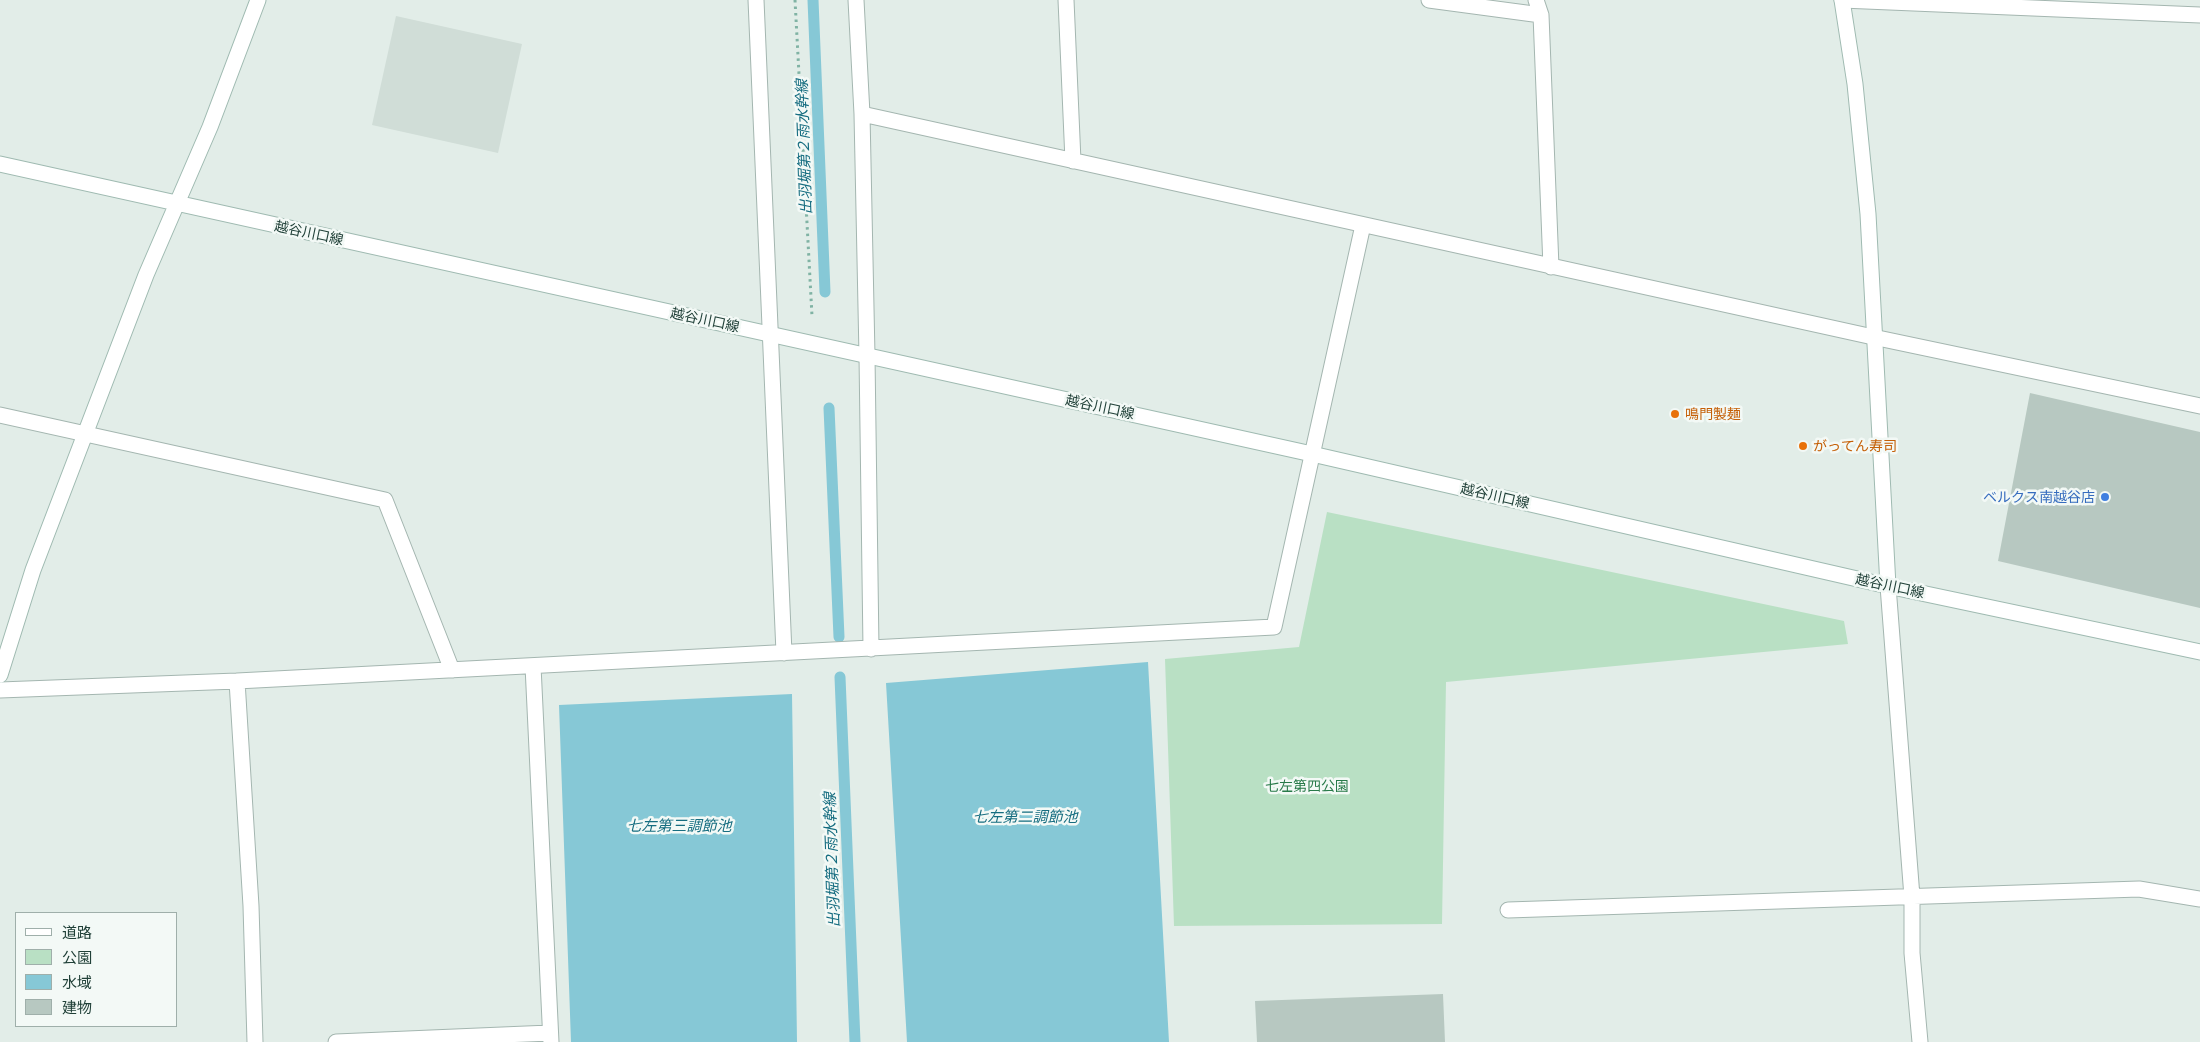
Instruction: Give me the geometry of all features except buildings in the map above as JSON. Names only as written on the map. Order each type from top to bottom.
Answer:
[{"type":"street","points":[[0,675],[33,570],[146,275],[210,128],[258,0]]},
{"type":"street","points":[[756,0],[784,653]]},
{"type":"street","points":[[856,0],[862,114],[868,356],[871,649]]},
{"type":"street","points":[[1066,0],[1073,161]]},
{"type":"street","points":[[1429,0],[1542,15]]},
{"type":"street","points":[[1536,0],[1542,15],[1551,266]]},
{"type":"street","points":[[1920,1042],[1912,953],[1912,896],[1888,586],[1873,338],[1868,214],[1855,84],[1842,0],[2200,15]]},
{"type":"street","points":[[862,114],[1873,338],[2200,406]]},
{"type":"street","name":"越谷川口線","points":[[0,164],[1312,454],[1888,586],[2200,652]]},
{"type":"street","points":[[0,690],[237,681],[1274,628],[1363,225]]},
{"type":"street","points":[[0,415],[385,500],[452,670]]},
{"type":"street","points":[[336,1042],[551,1038],[533,666]]},
{"type":"street","points":[[237,681],[250,906],[255,1042]]},
{"type":"street","points":[[1508,910],[2139,889],[2200,898]]},
{"type":"path","points":[[795,0],[814,344]]},
{"type":"shaded area","points":[[396,16],[522,44],[498,153],[372,125]]},
{"type":"green space","name":"七左第四公園","points":[[1327,512],[1844,621],[1848,644],[1446,682],[1442,924],[1174,926],[1165,659],[1299,647]]},
{"type":"water","name":"七左第二調節池","points":[[1148,662],[1169,1042],[907,1042],[886,683]]},
{"type":"water","name":"七左第三調節池","points":[[792,694],[797,1042],[571,1042],[559,705]]},
{"type":"waterway","name":"出羽堀第２雨水幹線","points":[[813,0],[825,292]]},
{"type":"waterway","name":"出羽堀第２雨水幹線","points":[[829,408],[839,637]]},
{"type":"waterway","name":"出羽堀第２雨水幹線","points":[[840,677],[855,1042]]},
{"type":"place","name":"鳴門製麺","points":[[1675,414]]},
{"type":"place","name":"がってん寿司","points":[[1803,446]]},
{"type":"place","name":"ベルクス南越谷店","points":[[2105,497]]}]
